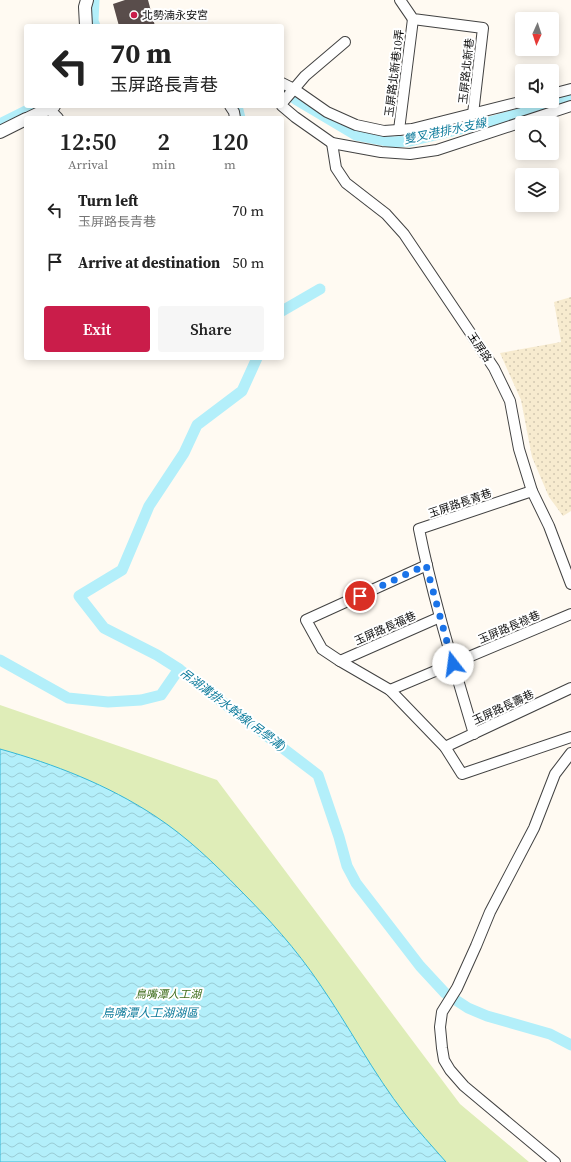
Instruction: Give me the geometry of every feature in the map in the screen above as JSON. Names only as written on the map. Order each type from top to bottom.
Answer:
[{"type":"street","points":[[86,24],[85,7],[87,0]]},
{"type":"street","points":[[400,0],[413,19]]},
{"type":"street","name":"玉屏路北新巷","points":[[413,19],[483,28],[473,114]]},
{"type":"street","name":"玉屏路北新巷10弄","points":[[399,130],[413,19]]},
{"type":"street","points":[[284,102],[305,76],[345,42]]},
{"type":"street","points":[[284,84],[294,89],[327,112],[356,125],[384,131],[412,129],[515,103]]},
{"type":"street","points":[[559,92],[571,89]]},
{"type":"street","points":[[284,107],[295,117],[332,143],[381,152],[410,154],[437,150],[571,106]]},
{"type":"street","points":[[33,116],[50,108]]},
{"type":"street","points":[[0,132],[24,120]]},
{"type":"street","name":"玉屏路","points":[[332,143],[336,168],[346,183],[386,214],[404,234],[494,368],[510,401],[519,449],[532,491],[549,526],[571,584]]},
{"type":"street","name":"玉屏路長青巷","points":[[426,565],[420,529],[532,491]]},
{"type":"street","points":[[474,734],[426,565],[306,620],[322,649],[340,662],[390,690],[444,748],[462,774],[571,737]]},
{"type":"street","name":"玉屏路長祿巷","points":[[390,690],[571,614]]},
{"type":"street","name":"玉屏路長福巷","points":[[340,662],[440,617]]},
{"type":"street","name":"玉屏路長壽巷","points":[[444,748],[571,688]]},
{"type":"street","points":[[555,1162],[464,1086],[450,1070],[444,1060],[440,1027],[442,1012],[456,988],[490,912],[534,828],[554,774],[571,753]]},
{"type":"shaded area","points":[[571,297],[571,511],[563,516],[549,497],[532,457],[521,400],[500,353],[561,342],[554,302]]},
{"type":"green space","name":"鳥嘴潭人工湖湖區","points":[[0,705],[217,780],[460,1104],[529,1162],[0,1162]]},
{"type":"water","name":"鳥嘴潭人工湖湖區","points":[[0,749],[40,761],[80,776],[119,795],[167,824],[210,860],[261,912],[301,958],[330,999],[393,1098],[446,1162],[0,1162]]},
{"type":"building","name":"北勢湳永安宮","points":[[125,0],[148,0],[154,24],[118,24],[113,4]]},
{"type":"waterway","name":"吊湖溝排水幹線(吊學溝)","points":[[94,0],[94,24]]},
{"type":"waterway","name":"雙叉港排水支線","points":[[284,90],[297,100],[356,135],[393,142],[410,141],[490,122],[571,99]]},
{"type":"waterway","points":[[0,124],[32,108]]},
{"type":"waterway","name":"吊湖溝排水幹線(吊學溝)","points":[[238,108],[240,116]]},
{"type":"waterway","name":"吊湖溝排水幹線(吊學溝)","points":[[284,310],[320,289]]},
{"type":"waterway","name":"吊湖溝排水幹線(吊學溝)","points":[[256,360],[242,391],[197,425],[184,453],[149,506],[122,570],[79,596],[104,628],[157,655],[179,669],[318,775],[347,866],[356,883],[420,966],[445,993],[468,1008],[487,1016],[550,1034],[571,1045]]},
{"type":"waterway","points":[[0,660],[68,698],[108,702],[141,700],[161,695],[179,669]]},
{"type":"place","name":"北勢湳永安宮","points":[[134,15]]},
{"type":"route","points":[[360,596],[426,565],[453,664]]},
{"type":"park label","name":"鳥嘴潭人工湖","points":[[168,994]]}]
